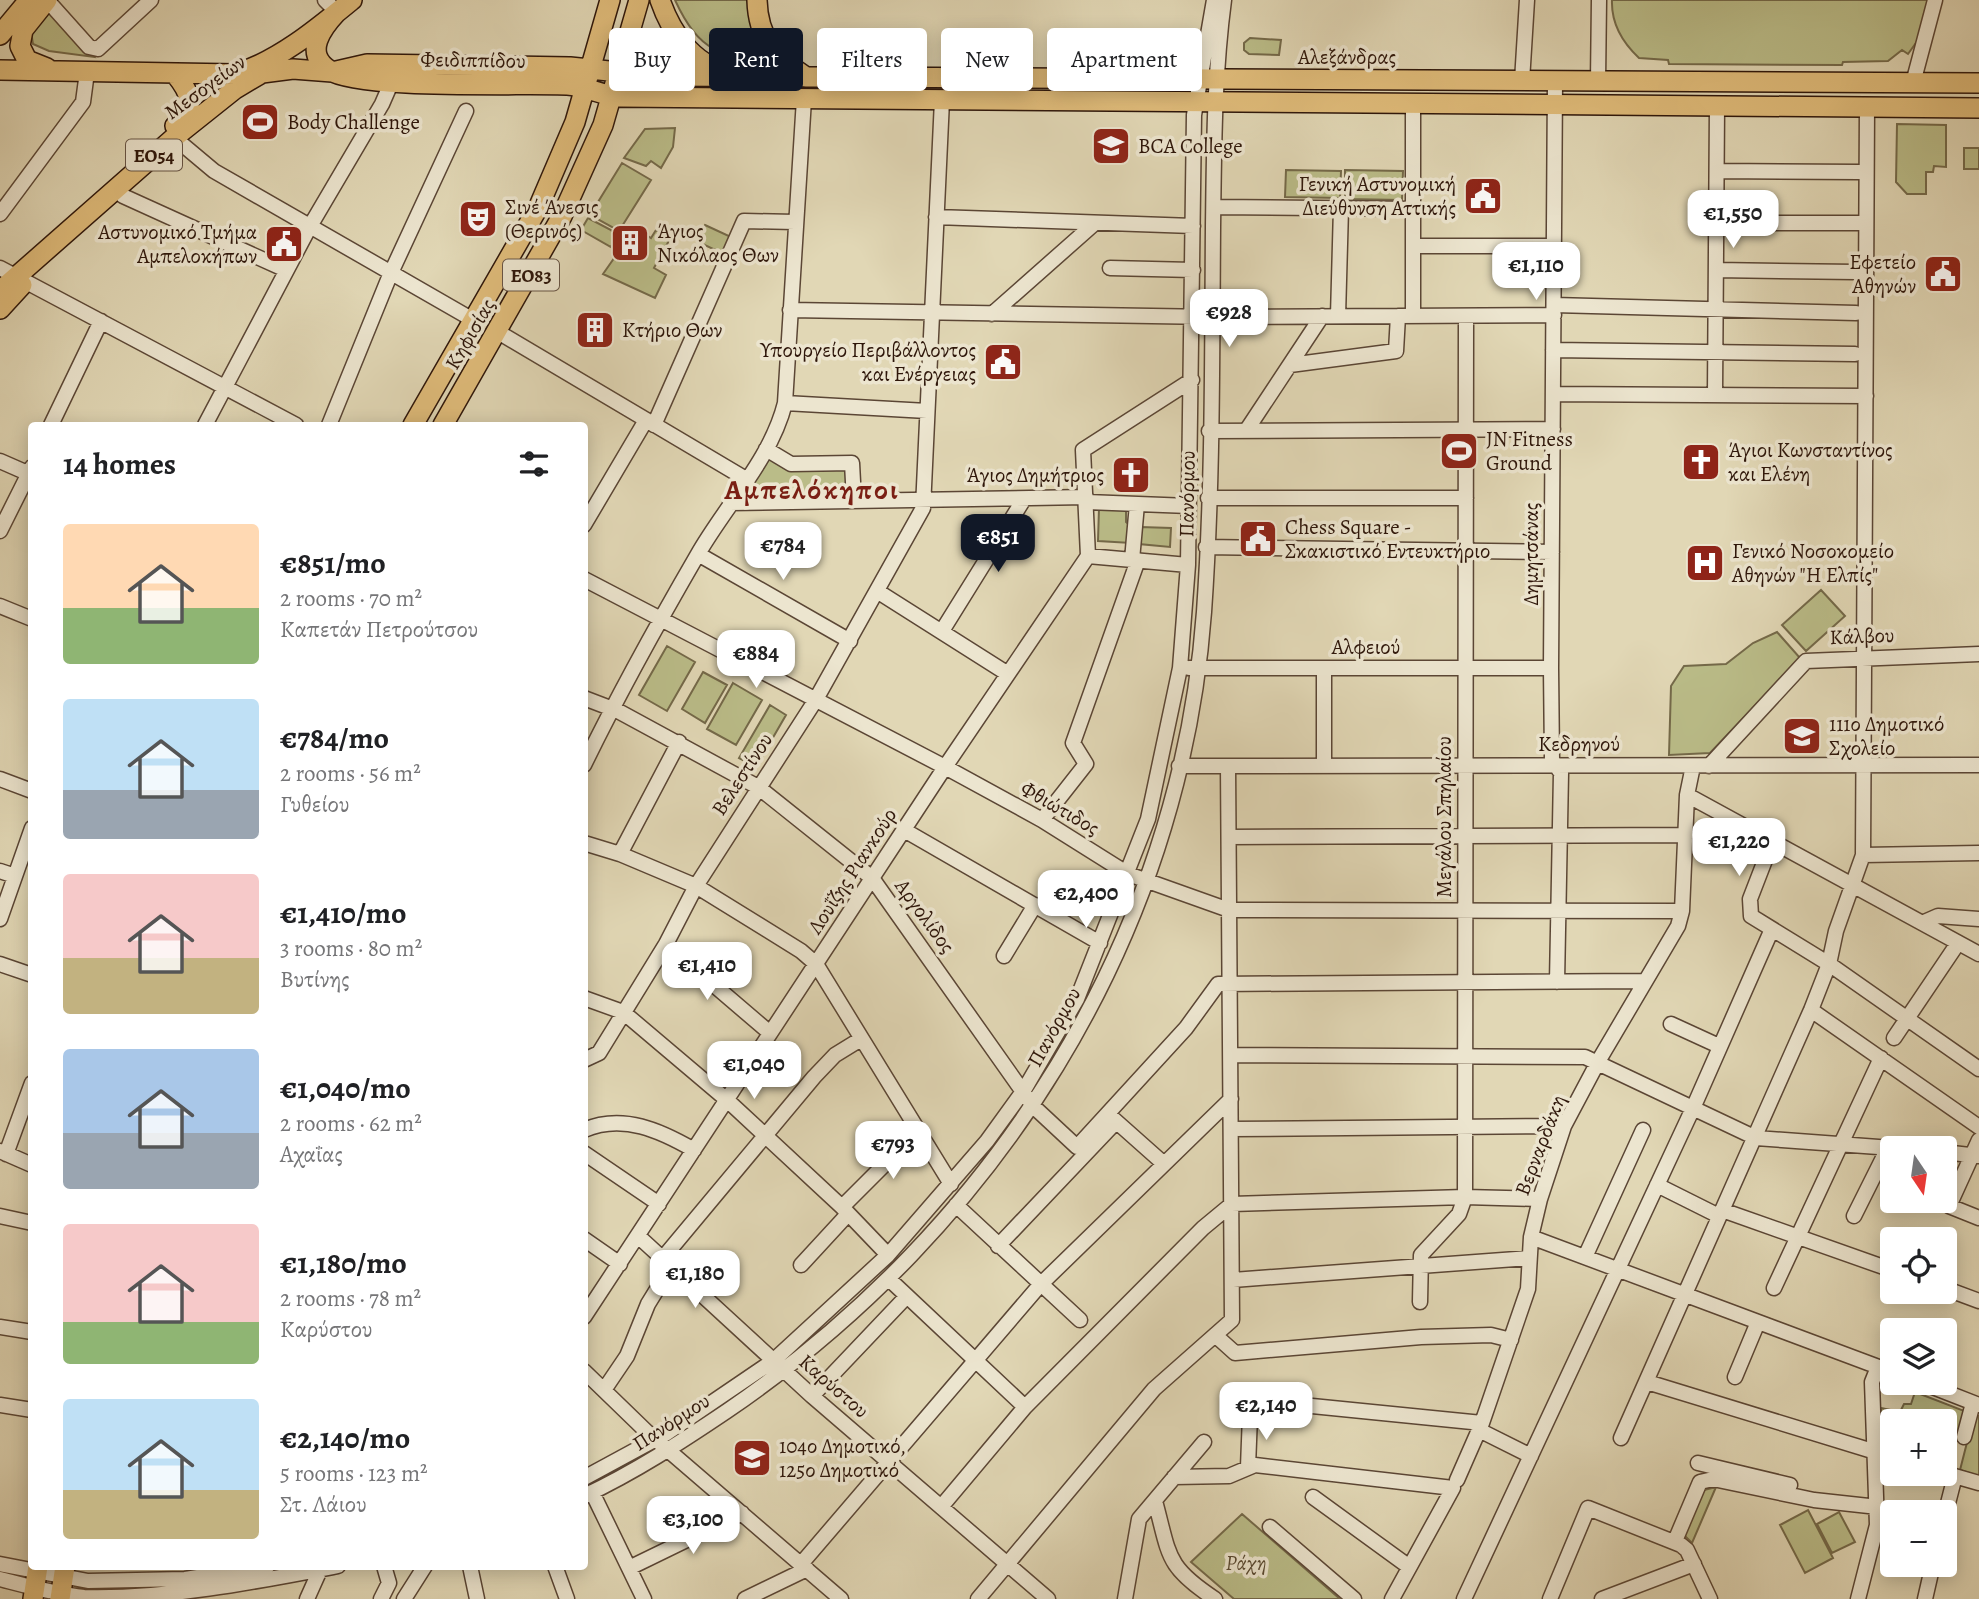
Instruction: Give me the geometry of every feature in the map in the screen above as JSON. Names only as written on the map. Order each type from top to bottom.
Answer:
[{"type":"main road","points":[[0,36],[29,0]]},
{"type":"main road","points":[[47,0],[23,30],[20,46],[22,54],[34,65],[65,71]]},
{"type":"main road","name":"ΕΟ83","points":[[587,79],[610,0]]},
{"type":"main road","name":"Κηφισίας","points":[[631,28],[639,0]]},
{"type":"main road","points":[[660,0],[672,27],[697,58],[709,64]]},
{"type":"main road","points":[[757,0],[764,38],[783,62],[807,77]]},
{"type":"main road","points":[[332,72],[318,58],[316,43],[321,29],[338,4]]},
{"type":"main road","name":"Μεσογείων","points":[[176,75],[235,74],[259,67],[338,4]]},
{"type":"main road","name":"Φειδιππίδου","points":[[309,72],[332,72],[367,64],[587,79],[612,96]]},
{"type":"main road","name":"Μεσογείων","points":[[0,309],[9,275],[245,82],[268,72],[293,69],[309,72]]},
{"type":"main road","points":[[0,70],[176,75]]},
{"type":"main road","name":"Μεσογείων","points":[[9,275],[123,196],[251,92],[272,82],[309,72]]},
{"type":"main road","name":"Φειδιππίδου","points":[[332,72],[367,81],[568,85],[587,79]]},
{"type":"main road","name":"Μεσογείων","points":[[0,291],[9,275],[184,118],[190,109],[191,95],[176,75]]},
{"type":"main road","name":"Αλεξάνδρας","points":[[587,79],[609,75]]},
{"type":"main road","name":"Αλεξάνδρας","points":[[803,77],[1979,83]]},
{"type":"main road","name":"Κηφισίας","points":[[415,422],[539,206],[569,138],[587,79]]},
{"type":"main road","name":"Κηφισίας","points":[[445,422],[562,216],[603,125],[613,91]]},
{"type":"main road","points":[[612,96],[1979,108]]},
{"type":"street","points":[[47,0],[89,47],[98,50],[151,0]]},
{"type":"street","points":[[1209,79],[1213,0]]},
{"type":"street","points":[[1206,102],[1224,0]]},
{"type":"street","points":[[1522,81],[1527,0]]},
{"type":"street","points":[[1598,82],[1599,0]]},
{"type":"street","points":[[1913,83],[1935,0]]},
{"type":"street","points":[[0,215],[83,102],[87,72]]},
{"type":"street","points":[[207,422],[309,228],[382,104],[391,81]]},
{"type":"street","name":"Δημητσάνας","points":[[1555,81],[1551,668],[1552,760],[1559,766],[1561,773],[1557,982]]},
{"type":"street","points":[[588,757],[612,707],[698,554],[778,429],[785,403],[804,99]]},
{"type":"street","points":[[924,500],[942,100]]},
{"type":"street","name":"Πανόρμου","points":[[588,1494],[669,1450],[785,1371],[890,1280],[956,1205],[1033,1106],[1087,1013],[1147,881],[1179,766],[1190,719],[1197,668],[1206,547],[1212,317],[1213,207],[1206,102]]},
{"type":"street","name":"Πανόρμου","points":[[588,1476],[656,1440],[773,1360],[888,1255],[951,1184],[1024,1090],[1077,999],[1128,874],[1156,788],[1180,668],[1188,565],[1193,226],[1206,102]]},
{"type":"street","points":[[1290,365],[1396,351],[1405,316],[1413,246],[1413,104]]},
{"type":"street","points":[[1715,394],[1717,106]]},
{"type":"street","points":[[1621,1438],[1811,1010],[1829,964],[1836,931],[1863,855],[1867,107]]},
{"type":"street","points":[[330,422],[390,275],[466,111]]},
{"type":"street","points":[[183,145],[214,171],[390,275],[475,321]]},
{"type":"street","points":[[1717,171],[1859,172]]},
{"type":"street","points":[[123,196],[286,270]]},
{"type":"street","points":[[1213,207],[1413,209]]},
{"type":"street","points":[[1338,316],[1341,208]]},
{"type":"street","points":[[936,217],[1193,226]]},
{"type":"street","points":[[588,519],[650,422],[744,221],[795,222]]},
{"type":"street","points":[[992,314],[1095,223]]},
{"type":"street","points":[[1716,223],[1859,223]]},
{"type":"street","points":[[1413,246],[1554,246]]},
{"type":"street","points":[[1110,268],[1193,270]]},
{"type":"street","points":[[1716,270],[1856,272]]},
{"type":"street","points":[[9,275],[290,422]]},
{"type":"street","points":[[790,310],[1192,317],[1466,316],[1554,310],[1716,309],[1856,313]]},
{"type":"street","points":[[1246,431],[1322,316]]},
{"type":"street","name":"Μεγάλου Σπηλαίου","points":[[1465,1197],[1466,316]]},
{"type":"street","points":[[52,422],[101,321]]},
{"type":"street","points":[[498,332],[746,479]]},
{"type":"street","points":[[1553,350],[1856,354]]},
{"type":"street","points":[[1188,565],[1088,556],[1083,450],[1192,380],[1210,381]]},
{"type":"street","points":[[1553,394],[1866,396]]},
{"type":"street","points":[[785,403],[927,411]]},
{"type":"street","points":[[1209,431],[1553,429]]},
{"type":"street","points":[[766,449],[791,464],[852,463],[854,501]]},
{"type":"street","points":[[0,461],[28,471]]},
{"type":"street","points":[[0,531],[28,478]]},
{"type":"street","points":[[1208,498],[1466,498]]},
{"type":"street","points":[[942,631],[1024,499]]},
{"type":"street","points":[[730,503],[1024,499],[1189,506]]},
{"type":"street","name":"Βελεστίνου","points":[[588,1058],[598,1053],[666,944],[696,886],[815,701],[923,508],[924,500]]},
{"type":"street","points":[[1042,821],[1086,764],[1073,743],[1135,560],[1137,504]]},
{"type":"street","points":[[1206,547],[1552,552]]},
{"type":"street","points":[[698,554],[850,641]]},
{"type":"street","name":"Λουΐζης Ριανκούρ","points":[[588,1311],[945,767],[1088,556]]},
{"type":"street","name":"Φθιώτιδος","points":[[588,581],[945,767],[1042,821],[1128,874],[1229,911],[1682,911]]},
{"type":"street","points":[[877,591],[1008,674]]},
{"type":"street","points":[[0,606],[28,617]]},
{"type":"street","name":"Κάλβου","points":[[1709,766],[1806,661],[1979,654]]},
{"type":"street","name":"Αλφειού","points":[[1180,668],[1551,668]]},
{"type":"street","points":[[1324,668],[1324,765]]},
{"type":"street","name":"Αργολίδος","points":[[588,699],[612,707],[679,741],[758,786],[872,878],[1033,1106],[1077,1147],[1113,1118]]},
{"type":"street","points":[[620,854],[679,741]]},
{"type":"street","name":"Κεδρηνού","points":[[1179,766],[1862,768],[1979,765]]},
{"type":"street","points":[[978,1599],[1154,1389],[1232,1320],[1228,766]]},
{"type":"street","name":"Βερναρδάκη","points":[[1392,1599],[1455,1484],[1481,1427],[1528,1289],[1528,1258],[1539,1199],[1564,1126],[1599,1060],[1678,926],[1682,911],[1688,766]]},
{"type":"street","points":[[0,779],[28,790]]},
{"type":"street","points":[[1687,795],[1979,954]]},
{"type":"street","points":[[904,830],[1100,943]]},
{"type":"street","points":[[1229,837],[1686,835]]},
{"type":"street","points":[[0,919],[28,839]]},
{"type":"street","points":[[1772,842],[1749,899],[1751,916],[1829,964],[1979,1069]]},
{"type":"street","points":[[588,844],[620,854],[696,886],[801,951],[816,964],[951,1184]]},
{"type":"street","points":[[1863,855],[1979,853]]},
{"type":"street","points":[[0,870],[15,876]]},
{"type":"street","points":[[1004,956],[1035,905]]},
{"type":"street","points":[[1922,923],[1938,916],[1979,919]]},
{"type":"street","points":[[1464,1599],[1694,1106],[1772,929]]},
{"type":"street","points":[[1894,1038],[1958,943]]},
{"type":"street","points":[[666,944],[771,1033]]},
{"type":"street","points":[[0,964],[28,974]]},
{"type":"street","points":[[998,1245],[1113,1118],[1186,1028],[1213,986],[1645,981]]},
{"type":"street","points":[[588,999],[622,1012],[727,1100],[845,1210],[888,1255]]},
{"type":"street","points":[[1811,1010],[1979,1127]]},
{"type":"street","points":[[1671,1024],[1720,1046]]},
{"type":"street","points":[[604,1390],[627,1356],[667,1261],[765,1136],[835,1055],[861,1039]]},
{"type":"street","points":[[1231,1055],[1585,1056],[1599,1060],[1756,1138],[1880,1147]]},
{"type":"street","points":[[1774,1288],[1881,1059]]},
{"type":"street","points":[[28,1093],[3,1153],[28,1163]]},
{"type":"street","points":[[747,1598],[804,1567],[889,1461],[1040,1285],[1231,1100]]},
{"type":"street","points":[[1113,1118],[1163,1163]]},
{"type":"street","points":[[588,1129],[615,1124],[636,1124],[660,1131],[694,1150]]},
{"type":"street","points":[[1231,1129],[1564,1126]]},
{"type":"street","points":[[801,1265],[845,1210],[919,1130]]},
{"type":"street","points":[[1585,1257],[1643,1130]]},
{"type":"street","points":[[1979,1140],[1975,1155],[1949,1206],[1979,1218]]},
{"type":"street","points":[[1957,1154],[1975,1155]]},
{"type":"street","points":[[588,1156],[659,1204]]},
{"type":"street","points":[[1854,1216],[1880,1167]]},
{"type":"street","points":[[1657,1185],[1721,1213],[1880,1266]]},
{"type":"street","points":[[941,1507],[1025,1407],[1193,1238],[1232,1204],[1465,1197],[1539,1199]]},
{"type":"street","points":[[1420,1303],[1419,1265],[1423,1252],[1459,1214],[1465,1197]]},
{"type":"street","points":[[956,1205],[1080,1320]]},
{"type":"street","points":[[0,1216],[28,1222]]},
{"type":"street","name":"Καρύστου","points":[[638,1236],[812,1396],[1048,1599]]},
{"type":"street","points":[[1531,1237],[1880,1367]]},
{"type":"street","points":[[588,1242],[620,1264]]},
{"type":"street","points":[[1233,1280],[1528,1258]]},
{"type":"street","points":[[890,1280],[1025,1407]]},
{"type":"street","points":[[1957,1293],[1979,1301]]},
{"type":"street","points":[[812,1396],[907,1296]]},
{"type":"street","points":[[1735,1377],[1758,1322]]},
{"type":"street","points":[[0,1327],[28,1331]]},
{"type":"street","points":[[1215,1335],[1235,1353],[1421,1337],[1491,1335],[1511,1340]]},
{"type":"street","points":[[1858,1599],[1876,1537],[1878,1507],[1872,1382],[1880,1374]]},
{"type":"street","points":[[588,1375],[656,1440],[841,1599]]},
{"type":"street","points":[[1647,1382],[1880,1454]]},
{"type":"street","points":[[1953,1395],[1976,1404],[1964,1437]]},
{"type":"street","points":[[1248,1467],[1250,1415],[1258,1405],[1272,1402],[1481,1427],[1531,1456]]},
{"type":"street","points":[[0,1405],[28,1409]]},
{"type":"street","points":[[1125,1599],[1139,1519],[1204,1442]]},
{"type":"street","points":[[1698,1463],[1878,1507]]},
{"type":"street","points":[[1174,1477],[1222,1477],[1255,1465],[1455,1484]]},
{"type":"street","points":[[1957,1477],[1979,1483]]},
{"type":"street","points":[[1675,1541],[1700,1482],[1713,1479],[1814,1500],[1845,1501]]},
{"type":"street","points":[[588,1494],[644,1599]]},
{"type":"street","points":[[1313,1497],[1408,1566]]},
{"type":"street","points":[[1155,1501],[1170,1559],[1185,1579],[1215,1599]]},
{"type":"street","points":[[1550,1599],[1588,1508],[1675,1541],[1687,1550],[1710,1599]]},
{"type":"street","points":[[629,1568],[741,1513]]},
{"type":"street","points":[[1270,1527],[1354,1599]]},
{"type":"street","points":[[0,1564],[36,1582]]},
{"type":"street","points":[[1602,1599],[1633,1593],[1694,1564]]},
{"type":"street","points":[[138,1581],[139,1570]]},
{"type":"street","points":[[0,1578],[62,1584],[138,1581],[223,1570]]},
{"type":"street","points":[[62,1584],[85,1597],[225,1594],[320,1570]]},
{"type":"street","points":[[307,1599],[320,1570]]},
{"type":"street","points":[[381,1599],[389,1583],[385,1570]]},
{"type":"street","points":[[404,1599],[422,1570]]},
{"type":"street","points":[[471,1570],[477,1599]]},
{"type":"street","points":[[556,1570],[566,1599]]},
{"type":"street","points":[[1925,1599],[1930,1577]]},
{"type":"green space","points":[[675,0],[752,0],[754,28],[709,28],[709,45],[695,33],[695,28],[691,28]]},
{"type":"green space","points":[[1612,0],[1928,0],[1918,40],[1908,54],[1902,50],[1888,61],[1843,62],[1842,65],[1669,64],[1668,60],[1639,58],[1627,46],[1619,32],[1613,17]]},
{"type":"green space","points":[[48,7],[94,57],[49,51],[33,44],[31,32]]},
{"type":"green space","points":[[1250,38],[1281,40],[1279,55],[1249,54],[1244,50],[1244,43]]},
{"type":"green space","points":[[1897,124],[1946,125],[1946,167],[1934,166],[1933,172],[1926,172],[1926,194],[1907,194],[1896,182]]},
{"type":"green space","points":[[675,128],[673,147],[661,168],[651,161],[646,166],[624,158],[645,129]]},
{"type":"green space","points":[[1964,148],[1979,148],[1979,169],[1964,169]]},
{"type":"green space","points":[[622,163],[651,180],[619,231],[590,215]]},
{"type":"green space","points":[[1286,170],[1341,171],[1340,198],[1285,197]]},
{"type":"green space","points":[[1345,170],[1403,171],[1402,200],[1345,199]]},
{"type":"green space","points":[[588,218],[611,230],[616,237],[611,247],[581,230]]},
{"type":"green space","points":[[705,225],[731,237],[724,254],[698,242]]},
{"type":"green space","points":[[656,230],[671,237],[654,268],[666,275],[655,298],[603,274],[617,254],[630,259],[642,254],[645,245],[640,231],[651,238]]},
{"type":"green space","points":[[768,458],[789,471],[849,468],[850,492],[744,496]]},
{"type":"green space","points":[[1099,508],[1126,510],[1126,522],[1132,527],[1131,543],[1098,541]]},
{"type":"green space","points":[[1140,527],[1171,528],[1170,547],[1139,544]]},
{"type":"green space","points":[[1821,590],[1845,616],[1806,651],[1782,625]]},
{"type":"green space","points":[[1777,632],[1800,658],[1710,753],[1669,755],[1671,686],[1684,666],[1726,664],[1753,643]]},
{"type":"green space","points":[[667,646],[695,662],[667,711],[639,695]]},
{"type":"green space","points":[[703,672],[727,685],[705,723],[682,709]]},
{"type":"green space","points":[[733,683],[762,700],[736,745],[707,729]]},
{"type":"green space","points":[[770,705],[786,715],[756,767],[739,758]]},
{"type":"green space","points":[[1914,1395],[1923,1395],[1967,1412],[1959,1441],[1957,1409],[1902,1409],[1904,1404],[1911,1404]]},
{"type":"green space","points":[[1974,1415],[1979,1416],[1979,1476],[1960,1470]]},
{"type":"green space","points":[[1716,1487],[1692,1543],[1684,1535],[1704,1490]]},
{"type":"green space","points":[[1808,1510],[1833,1558],[1805,1573],[1780,1525]]},
{"type":"green space","points":[[1839,1512],[1855,1542],[1832,1553],[1817,1524]]},
{"type":"green space","name":"Ράχη","points":[[1242,1514],[1340,1599],[1234,1599],[1191,1562]]},
{"type":"place","name":"Body Challenge","points":[[260,122]]},
{"type":"place","name":"BCA College","points":[[1111,146]]},
{"type":"place","name":"Γενική Αστυνομική Διεύθυνση Αττικής","points":[[1483,196]]},
{"type":"place","name":"Σινέ Άνεσις (Θερινός)","points":[[478,219]]},
{"type":"place","name":"Άγιος Νικόλαος Θων","points":[[630,243]]},
{"type":"place","name":"Αστυνομικό Τμήμα Αμπελοκήπων","points":[[284,244]]},
{"type":"place","name":"Εφετείο Αθηνών","points":[[1943,274]]},
{"type":"place","name":"Κτήριο Θων","points":[[595,330]]},
{"type":"place","name":"Υπουργείο Περιβάλλοντος και Ενέργειας","points":[[1003,362]]},
{"type":"place","name":"JN Fitness Ground","points":[[1459,451]]},
{"type":"place","name":"Άγιοι Κωνσταντίνος και Ελένη","points":[[1701,462]]},
{"type":"place","name":"Άγιος Δημήτριος","points":[[1131,475]]},
{"type":"place","name":"Chess Square - Σκακιστικό Εντευκτήριο","points":[[1258,539]]},
{"type":"place","name":"Γενικό Νοσοκομείο Αθηνών \"Η Ελπίς\"","points":[[1705,563]]},
{"type":"place","name":"111ο Δημοτικό Σχολείο","points":[[1802,736]]},
{"type":"place","name":"104ο Δημοτικό, 125ο Δημοτικό","points":[[752,1458]]},
{"type":"district","name":"Αμπελόκηποι","points":[[812,489]]}]
